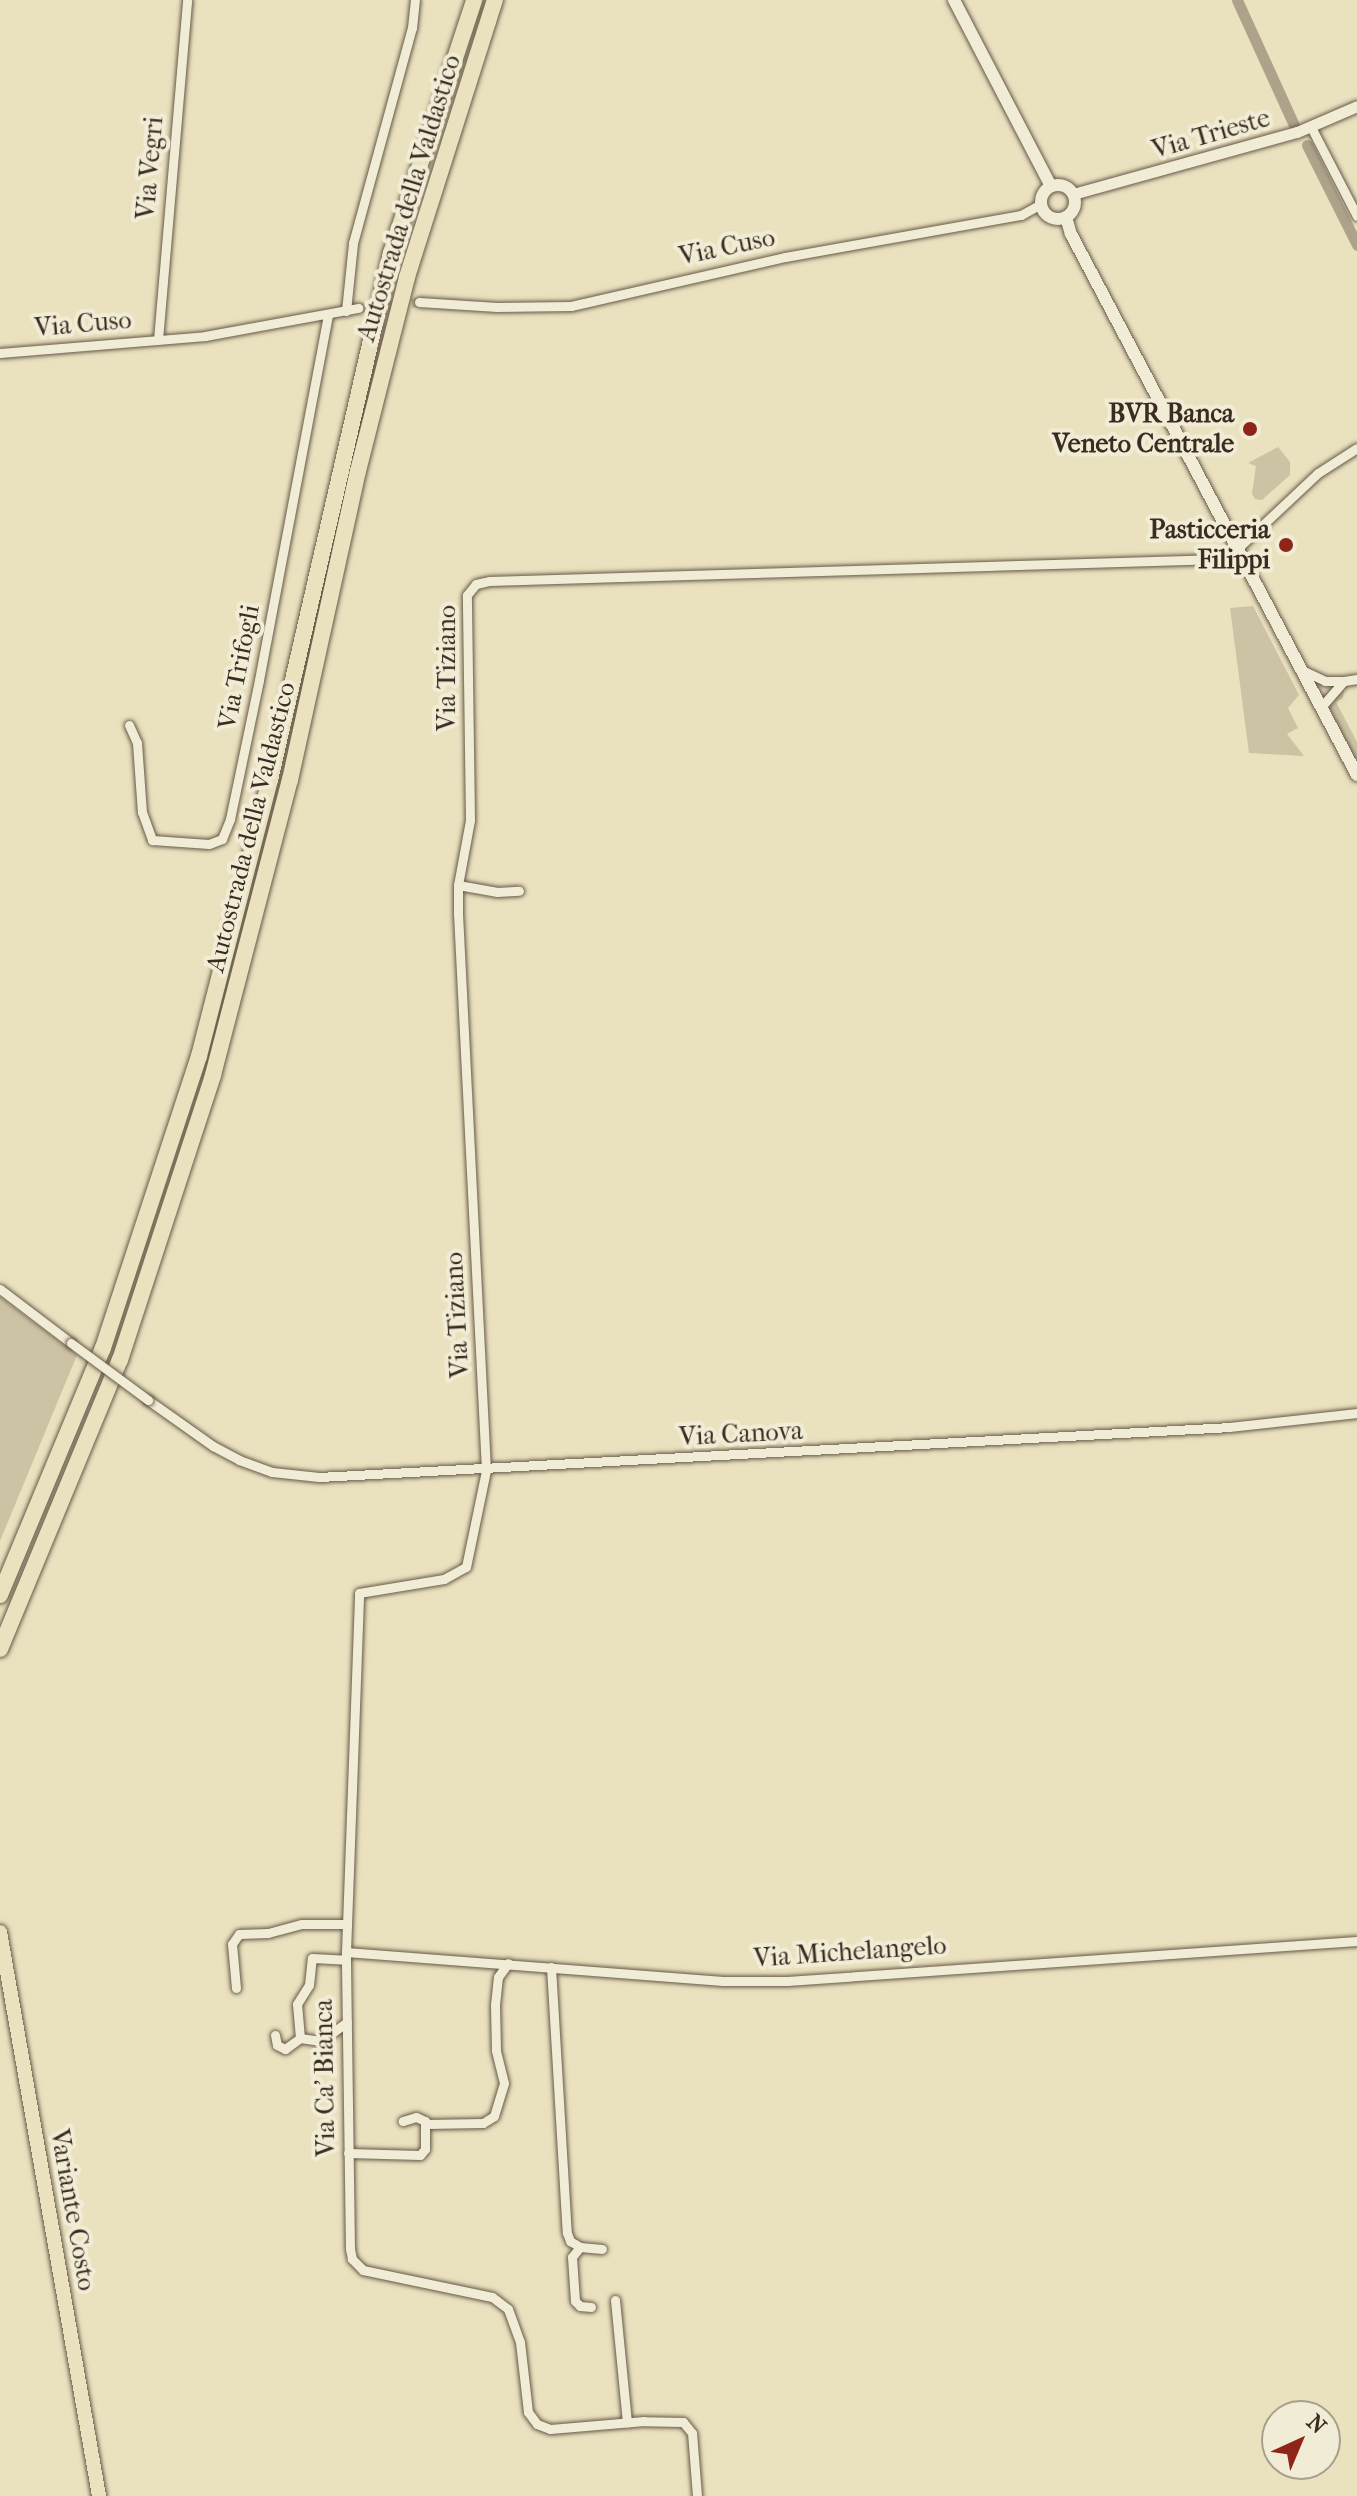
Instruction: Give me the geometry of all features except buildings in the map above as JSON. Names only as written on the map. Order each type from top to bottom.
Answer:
[{"type":"highway","name":"Autostrada della Valdastico","points":[[0,1595],[103,1348],[199,1056],[270,780],[391,253],[474,0]]},
{"type":"highway","name":"Autostrada della Valdastico","points":[[0,1649],[120,1360],[213,1075],[290,780],[358,471],[407,277],[495,0]]},
{"type":"highway","name":"Variante Costo","points":[[0,1932],[99,2496]]},
{"type":"main road","points":[[954,0],[1051,186]]},
{"type":"main road","points":[[1051,186],[1066,187],[1073,194],[1073,209],[1066,217],[1050,217],[1041,204],[1043,194],[1051,186]]},
{"type":"main road","points":[[1066,217],[1071,234],[1357,775]]},
{"type":"street","name":"Via Vegri","points":[[158,340],[187,0]]},
{"type":"street","points":[[346,311],[353,243],[412,28],[415,0]]},
{"type":"street","name":"Via Trieste","points":[[1073,194],[1311,127],[1357,106]]},
{"type":"street","points":[[1311,127],[1357,216]]},
{"type":"street","name":"Via Cuso","points":[[419,302],[497,307],[571,306],[785,257],[1021,215],[1041,204]]},
{"type":"street","name":"Via Cuso","points":[[0,353],[205,336],[358,308]]},
{"type":"street","name":"Via Trifogli","points":[[129,725],[137,743],[142,812],[152,840],[209,844],[222,839],[230,819],[276,594],[328,314]]},
{"type":"street","points":[[1237,549],[1318,473],[1357,448]]},
{"type":"street","name":"Via Tiziano","points":[[486,1470],[458,885],[470,820],[467,595],[476,584],[1221,559],[1237,549]]},
{"type":"street","points":[[1304,671],[1325,681],[1357,679]]},
{"type":"street","points":[[1322,706],[1344,681]]},
{"type":"street","points":[[458,885],[497,892],[519,891]]},
{"type":"street","name":"Via Canova","points":[[0,1289],[213,1446],[272,1472],[319,1477],[1229,1427],[1357,1413]]},
{"type":"street","name":"Via Ca' Bianca","points":[[486,1470],[466,1567],[444,1579],[359,1593],[346,1956],[350,2249],[357,2266],[393,2277],[492,2297],[501,2302],[517,2325],[524,2397],[528,2412],[537,2424],[550,2429],[673,2420],[690,2428],[697,2496]]},
{"type":"street","points":[[236,1988],[232,1944],[239,1934],[268,1933],[302,1924],[347,1924]]},
{"type":"street","name":"Via Michelangelo","points":[[300,2038],[297,2004],[309,1985],[312,1958],[346,1956],[508,1963],[723,1981],[787,1981],[1357,1941]]},
{"type":"street","points":[[426,2124],[483,2123],[494,2116],[504,2083],[496,2050],[495,2005],[498,1977],[508,1963]]},
{"type":"street","points":[[551,1967],[566,2227],[570,2241],[580,2247],[602,2249]]},
{"type":"street","points":[[275,2035],[277,2045],[285,2049],[300,2038],[321,2041],[347,2022]]},
{"type":"street","points":[[348,2153],[420,2155],[425,2149],[426,2124],[421,2117],[403,2121]]},
{"type":"street","points":[[580,2247],[572,2257],[575,2301],[591,2307]]},
{"type":"street","points":[[615,2300],[627,2422]]},
{"type":"shaded area","points":[[1278,447],[1290,462],[1290,475],[1262,500],[1255,499],[1252,494],[1256,466],[1248,463]]},
{"type":"shaded area","points":[[1253,606],[1299,695],[1288,708],[1298,728],[1287,734],[1304,756],[1249,753],[1230,608]]},
{"type":"shaded area","points":[[1344,690],[1343,698],[1336,702],[1357,742],[1357,762],[1329,708],[1334,697]]},
{"type":"shaded area","points":[[0,1297],[77,1355],[0,1541]]},
{"type":"waterway","points":[[1237,0],[1294,125]]},
{"type":"waterway","points":[[1307,145],[1357,245]]},
{"type":"tunnel","points":[[358,308],[419,302]]},
{"type":"place","name":"BVR Banca Veneto Centrale","points":[[1250,429]]},
{"type":"place","name":"Pasticceria Filippi","points":[[1286,545]]}]
